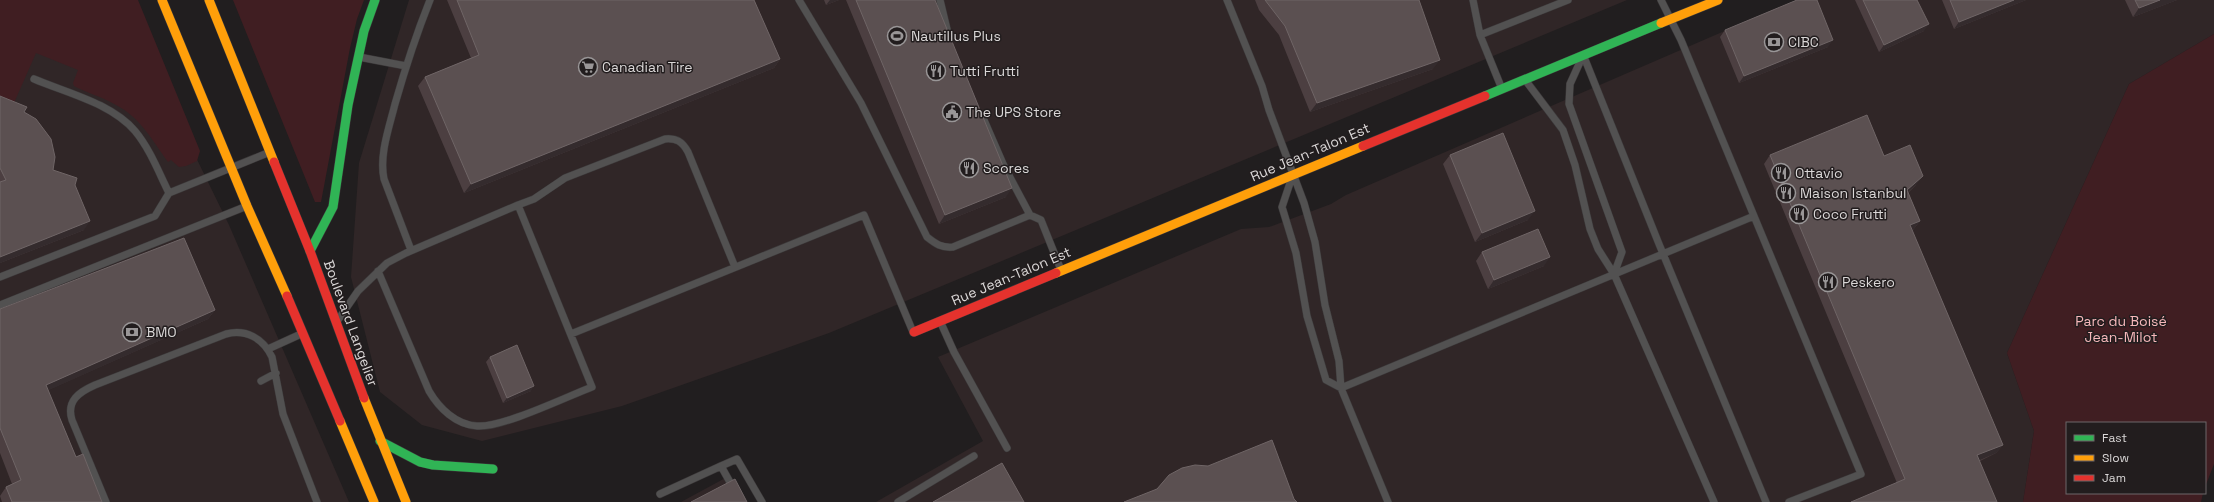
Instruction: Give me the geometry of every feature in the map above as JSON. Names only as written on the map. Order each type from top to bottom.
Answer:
[{"type":"main road","points":[[162,0],[247,206],[303,333],[374,502]]},
{"type":"main road","name":"Boulevard Langelier","points":[[209,0],[310,251],[380,441],[406,502]]},
{"type":"main road","points":[[310,251],[333,207],[341,141],[358,57],[364,31],[375,0]]},
{"type":"main road","name":"Rue Jean-Talon Est","points":[[914,332],[1293,174],[1718,0]]},
{"type":"main road","points":[[380,441],[420,462],[433,465],[493,469]]},
{"type":"lane","points":[[411,250],[382,170],[390,123],[406,66],[430,0]]},
{"type":"lane","points":[[799,0],[861,104],[927,237],[938,246],[945,248],[953,247],[1030,215]]},
{"type":"lane","points":[[940,0],[944,22],[949,34]]},
{"type":"lane","points":[[1227,0],[1262,86],[1269,110],[1304,204],[1315,242],[1325,305],[1339,361],[1341,388],[1388,502]]},
{"type":"lane","points":[[1473,0],[1480,35],[1502,89]]},
{"type":"lane","points":[[1480,35],[1568,0]]},
{"type":"lane","points":[[1661,0],[1671,19],[1861,474],[1789,502]]},
{"type":"lane","points":[[1583,55],[1663,254],[1766,502]]},
{"type":"lane","points":[[1583,55],[1570,84],[1569,104],[1622,252],[1614,274]]},
{"type":"lane","points":[[358,57],[406,66]]},
{"type":"lane","points":[[34,79],[104,108],[125,122],[142,142],[169,194]]},
{"type":"lane","points":[[1525,79],[1563,130],[1576,165],[1590,229],[1598,249],[1614,274],[1714,502]]},
{"type":"lane","points":[[982,115],[1004,166],[1030,215],[1041,220],[1061,270]]},
{"type":"lane","points":[[336,324],[358,291],[378,271],[411,250],[534,199],[565,178],[665,139],[673,139],[685,145],[736,267]]},
{"type":"lane","points":[[0,276],[155,216],[169,194],[270,152]]},
{"type":"lane","points":[[1293,174],[1282,207],[1296,254],[1307,316],[1326,380],[1341,388]]},
{"type":"lane","points":[[378,271],[434,400],[450,415],[468,424],[477,426],[502,422],[592,387],[518,205]]},
{"type":"lane","points":[[0,305],[247,206]]},
{"type":"lane","points":[[571,334],[864,215],[914,332]]},
{"type":"lane","points":[[1341,388],[1754,216]]},
{"type":"lane","points":[[940,321],[954,352],[1007,448]]},
{"type":"lane","points":[[106,502],[70,412],[70,405],[78,394],[95,385],[233,332],[245,333],[256,337],[268,350],[276,373],[283,414],[317,502]]},
{"type":"lane","points":[[268,350],[303,333]]},
{"type":"lane","points":[[261,381],[276,373]]},
{"type":"lane","points":[[898,502],[974,456]]},
{"type":"lane","points":[[660,494],[737,459],[762,502]]},
{"type":"lane","points":[[721,466],[741,502]]},
{"type":"shaded area","points":[[409,0],[1627,0],[829,333],[622,406],[482,441],[422,425],[380,392],[351,277],[359,163]]},
{"type":"shaded area","points":[[1796,0],[2214,0],[2214,34],[2129,84],[2007,353],[2034,431],[2023,502],[876,502],[983,441],[938,357],[1241,229],[1269,227],[1331,204],[1346,195]]},
{"type":"shaded area","points":[[0,5],[122,6],[229,225],[349,502],[0,502]]},
{"type":"shaded area","points":[[729,476],[744,502],[681,502]]},
{"type":"green space","points":[[0,0],[138,0],[200,151],[197,161],[186,166],[179,167],[171,160],[168,162],[145,130],[125,110],[111,102],[74,86],[73,83],[78,70],[36,53],[10,112],[0,107]]},
{"type":"green space","points":[[233,0],[364,0],[357,19],[350,48],[321,202],[315,202]]},
{"type":"green space","name":"Parc du Boisé Jean-Milot","points":[[2214,34],[2214,464],[2206,484],[2206,422],[2066,422],[2066,494],[2203,494],[2201,502],[2023,502],[2034,431],[2007,353],[2129,84]]},
{"type":"building","points":[[457,0],[754,0],[780,59],[471,184],[425,77],[479,55]]},
{"type":"building","points":[[856,0],[935,0],[1012,188],[945,215]]},
{"type":"building","points":[[1265,0],[1419,0],[1440,60],[1317,103],[1285,26]]},
{"type":"building","name":"CIBC","points":[[1797,0],[1817,0],[1833,40],[1744,76],[1725,30]]},
{"type":"building","points":[[1863,0],[1917,0],[1929,24],[1884,45]]},
{"type":"building","points":[[1950,0],[2014,0],[1959,22]]},
{"type":"building","points":[[2135,0],[2160,0],[2139,8]]},
{"type":"building","points":[[0,96],[27,107],[24,112],[36,119],[51,139],[55,157],[53,170],[77,178],[75,185],[90,221],[0,257],[0,182],[6,180],[0,168]]},
{"type":"building","points":[[1867,115],[1884,156],[1910,145],[1923,176],[1907,190],[1920,221],[1910,225],[2003,445],[1977,455],[1997,502],[1851,502],[1905,479],[1770,155]]},
{"type":"building","points":[[1503,133],[1535,211],[1482,233],[1450,155]]},
{"type":"building","points":[[1538,229],[1550,257],[1494,280],[1482,252]]},
{"type":"building","points":[[184,238],[215,310],[46,385],[76,457],[83,454],[102,502],[12,502],[6,487],[21,480],[0,428],[0,309]]},
{"type":"building","points":[[517,345],[534,386],[507,398],[490,357]]},
{"type":"building","points":[[1272,440],[1294,499],[1297,502],[1124,502],[1157,489],[1169,475],[1182,468],[1195,465],[1208,466]]},
{"type":"building","points":[[1002,463],[1024,502],[933,502]]},
{"type":"building","points":[[735,479],[747,502],[691,502]]},
{"type":"traffic: fast","points":[[310,251],[333,207],[348,105],[364,31],[375,0]]},
{"type":"traffic: fast","points":[[1485,96],[1661,23]]},
{"type":"traffic: fast","points":[[380,441],[420,462],[433,465],[493,469]]},
{"type":"traffic: slow","points":[[162,0],[247,206],[287,296]]},
{"type":"traffic: slow","points":[[209,0],[274,162]]},
{"type":"traffic: slow","points":[[1661,23],[1718,0]]},
{"type":"traffic: slow","points":[[1056,273],[1363,146]]},
{"type":"traffic: slow","points":[[364,398],[406,502]]},
{"type":"traffic: slow","points":[[340,421],[374,502]]},
{"type":"traffic: jam","points":[[1363,146],[1485,96]]},
{"type":"traffic: jam","points":[[274,162],[310,251],[364,398]]},
{"type":"traffic: jam","points":[[914,332],[1056,273]]},
{"type":"traffic: jam","points":[[287,296],[340,421]]},
{"type":"place","name":"Nautillus Plus","points":[[897,36]]},
{"type":"place","name":"CIBC","points":[[1774,42]]},
{"type":"place","name":"Canadian Tire","points":[[588,67]]},
{"type":"place","name":"Tutti Frutti","points":[[936,71]]},
{"type":"place","name":"The UPS Store","points":[[952,112]]},
{"type":"place","name":"Scores","points":[[969,168]]},
{"type":"place","name":"Ottavio","points":[[1781,173]]},
{"type":"place","name":"Maison Istanbul","points":[[1786,193]]},
{"type":"place","name":"Coco Frutti","points":[[1799,214]]},
{"type":"place","name":"Peskero","points":[[1828,282]]},
{"type":"place","name":"BMO","points":[[132,332]]}]
